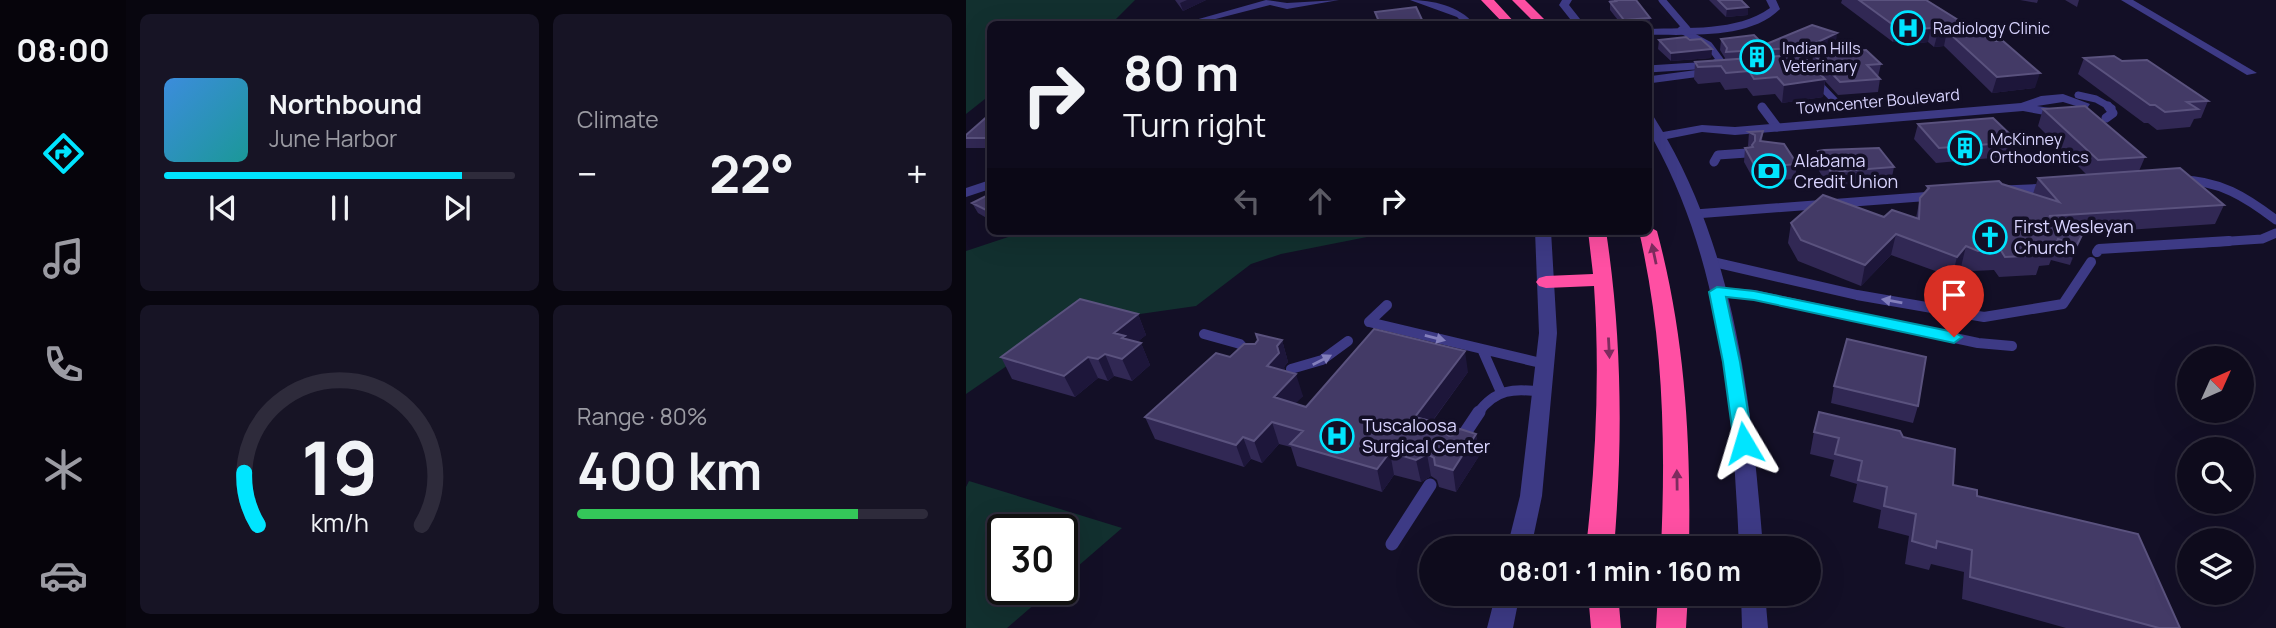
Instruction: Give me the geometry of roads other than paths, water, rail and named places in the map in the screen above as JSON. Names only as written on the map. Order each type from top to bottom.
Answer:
[{"type":"highway","points":[[1488,0],[1507,21]]},
{"type":"highway","points":[[1518,0],[1540,21]]},
{"type":"highway","points":[[1598,235],[1604,279],[1610,412],[1601,536]]},
{"type":"highway","points":[[1649,235],[1660,284],[1673,379],[1676,438],[1675,536]]},
{"type":"highway","points":[[1546,282],[1604,279]]},
{"type":"highway","points":[[1591,628],[1594,606]]},
{"type":"highway","points":[[1604,606],[1606,628]]},
{"type":"highway","points":[[1671,628],[1672,606]]},
{"type":"street","points":[[1196,21],[1268,1],[1287,6],[1334,0]]},
{"type":"street","points":[[1415,0],[1461,15],[1466,21]]},
{"type":"street","points":[[1567,0],[1564,5],[1577,21]]},
{"type":"street","points":[[1652,32],[1745,24],[1766,18],[1775,9],[1771,0]]},
{"type":"street","points":[[2126,0],[2251,73]]},
{"type":"street","name":"Towncenter Boulevard","points":[[1655,137],[1688,140],[1723,137],[1735,131],[2023,107]]},
{"type":"street","points":[[1655,137],[1695,214],[1717,292],[1740,413],[1750,536]]},
{"type":"street","points":[[966,193],[987,185]]},
{"type":"street","points":[[1522,536],[1531,496],[1548,332],[1543,235]]},
{"type":"street","points":[[1500,628],[1505,606]]},
{"type":"street","points":[[1754,606],[1755,628]]},
{"type":"lane","points":[[1652,69],[1711,65],[1720,60],[1712,46],[1691,38],[1662,0]]},
{"type":"lane","points":[[1652,80],[1720,71]]},
{"type":"lane","points":[[1808,72],[1837,103]]},
{"type":"lane","points":[[2078,95],[2096,99],[2112,108],[2113,113],[2106,118]]},
{"type":"lane","points":[[1762,107],[1777,127]]},
{"type":"lane","points":[[1714,162],[1718,155],[1747,153]]},
{"type":"lane","points":[[2165,181],[2193,179],[2236,190],[2276,220]]},
{"type":"lane","points":[[1989,192],[2056,187]]},
{"type":"lane","points":[[1695,214],[1939,195]]},
{"type":"lane","points":[[1709,261],[1857,295],[1984,317],[2063,304],[2099,249],[2262,239],[2276,233]]},
{"type":"lane","points":[[1717,292],[1754,295],[1978,343],[2012,346]]},
{"type":"lane","points":[[1387,304],[1369,321],[1545,364]]},
{"type":"lane","points":[[1204,334],[1240,344],[1257,360]]},
{"type":"lane","points":[[1291,369],[1309,367],[1326,360],[1348,341]]},
{"type":"lane","points":[[1482,349],[1500,390]]},
{"type":"lane","points":[[1454,449],[1490,397],[1500,390],[1519,388],[1542,392]]},
{"type":"lane","points":[[1392,544],[1430,485]]},
{"type":"place","name":"Radiology Clinic","points":[[1908,28]]},
{"type":"place","name":"Indian Hills Veterinary","points":[[1757,57]]},
{"type":"place","name":"McKinney Orthodontics","points":[[1965,148]]},
{"type":"place","name":"Alabama Credit Union","points":[[1769,171]]},
{"type":"place","name":"First Wesleyan Church","points":[[1990,237]]},
{"type":"place","name":"Tuscaloosa Surgical Center","points":[[1337,436]]}]
